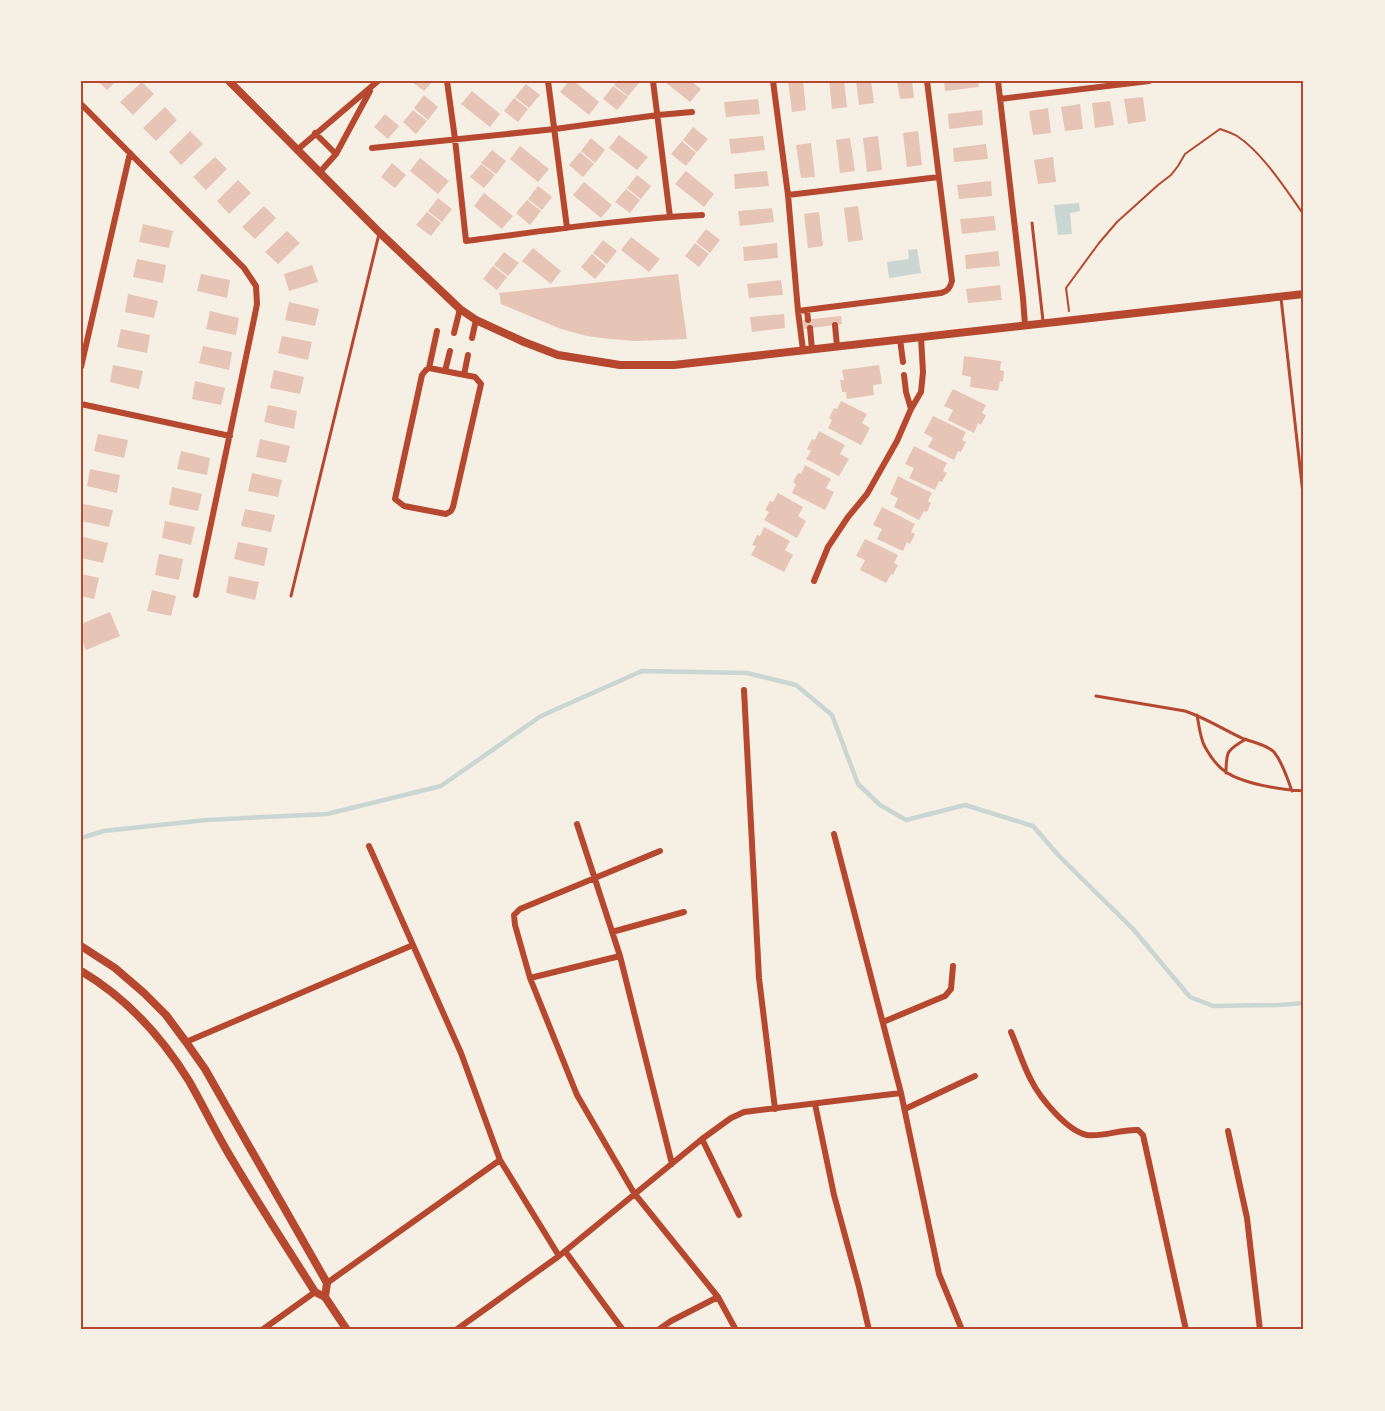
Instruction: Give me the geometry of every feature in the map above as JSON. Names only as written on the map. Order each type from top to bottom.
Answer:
[{"type":"main road","points":[[81,946],[116,968],[144,993],[166,1015],[205,1069],[327,1283],[325,1297],[315,1292],[231,1159],[180,1066],[131,1009],[100,982],[81,971]]},
{"type":"street","points":[[229,81],[380,233],[460,309],[476,320],[558,355],[621,365],[674,365],[1304,294]]},
{"type":"street","points":[[297,150],[378,81]]},
{"type":"street","points":[[447,81],[466,241],[567,228],[702,215]]},
{"type":"street","points":[[548,81],[567,228]]},
{"type":"street","points":[[653,81],[670,217]]},
{"type":"street","points":[[773,81],[788,195],[803,350]]},
{"type":"street","points":[[798,311],[941,293],[950,288],[952,281],[927,81]]},
{"type":"street","points":[[998,81],[1025,325]]},
{"type":"street","points":[[1000,99],[1149,81]]},
{"type":"street","points":[[320,172],[336,154],[371,88]]},
{"type":"street","points":[[81,104],[244,268],[256,286],[256,312],[196,595]]},
{"type":"street","points":[[372,148],[692,112]]},
{"type":"street","points":[[315,133],[336,154]]},
{"type":"street","points":[[81,367],[130,153]]},
{"type":"street","points":[[788,195],[939,177]]},
{"type":"street","points":[[833,308],[834,316]]},
{"type":"street","points":[[454,333],[460,309]]},
{"type":"street","points":[[807,310],[808,320]]},
{"type":"street","points":[[472,338],[476,320]]},
{"type":"street","points":[[835,325],[837,346]]},
{"type":"street","points":[[810,328],[812,349]]},
{"type":"street","points":[[429,368],[464,375],[480,381],[453,509],[446,513],[404,506],[395,499],[422,375],[429,368],[437,331]]},
{"type":"street","points":[[814,581],[828,546],[867,494],[921,393],[921,337]]},
{"type":"street","points":[[900,339],[903,362]]},
{"type":"street","points":[[445,371],[450,351]]},
{"type":"street","points":[[464,375],[468,355]]},
{"type":"street","points":[[904,375],[911,409]]},
{"type":"street","points":[[81,404],[230,436]]},
{"type":"street","points":[[744,690],[759,978],[775,1109]]},
{"type":"street","points":[[577,824],[620,956],[672,1164]]},
{"type":"street","points":[[834,834],[901,1093],[939,1274],[962,1330]]},
{"type":"street","points":[[369,846],[462,1053],[500,1160],[559,1256]]},
{"type":"street","points":[[660,851],[520,909],[514,915],[515,925],[530,978],[577,1095],[634,1193],[717,1297],[736,1330]]},
{"type":"street","points":[[612,932],[684,912]]},
{"type":"street","points":[[186,1042],[412,945]]},
{"type":"street","points":[[530,978],[620,956]]},
{"type":"street","points":[[883,1022],[945,996],[951,988],[953,966]]},
{"type":"street","points":[[1011,1032],[1031,1080],[1047,1104],[1067,1125],[1085,1135],[1105,1135],[1130,1129],[1138,1130],[1143,1135],[1186,1330]]},
{"type":"street","points":[[904,1109],[975,1076]]},
{"type":"street","points":[[458,1329],[566,1251],[634,1193],[731,1118],[744,1112],[901,1093]]},
{"type":"street","points":[[815,1104],[834,1195],[869,1330]]},
{"type":"street","points":[[1228,1131],[1247,1218],[1260,1330]]},
{"type":"street","points":[[702,1139],[739,1215]]},
{"type":"street","points":[[327,1283],[500,1160]]},
{"type":"street","points":[[566,1251],[623,1330]]},
{"type":"street","points":[[262,1330],[315,1292]]},
{"type":"street","points":[[325,1297],[347,1330]]},
{"type":"street","points":[[658,1330],[717,1297]]},
{"type":"lane","points":[[1032,224],[1043,323]]},
{"type":"lane","points":[[291,596],[380,233]]},
{"type":"lane","points":[[1281,296],[1304,503]]},
{"type":"lane","points":[[1096,696],[1185,711],[1259,743],[1273,751],[1283,766],[1292,790]]},
{"type":"lane","points":[[1197,715],[1204,746],[1227,773],[1241,780],[1304,791]]},
{"type":"lane","points":[[1227,773],[1226,756],[1232,748],[1246,739]]},
{"type":"path","points":[[1070,320],[1066,288],[1099,243],[1117,222],[1171,176],[1185,154],[1220,129],[1235,135],[1251,146],[1287,189],[1304,215]]},
{"type":"shaded area","points":[[1079,203],[1080,211],[1070,213],[1072,234],[1058,235],[1054,205]]},
{"type":"shaded area","points":[[917,249],[921,273],[889,278],[887,262],[909,259],[908,250]]},
{"type":"building","points":[[98,81],[116,81],[107,90]]},
{"type":"building","points":[[411,81],[433,81],[424,91]]},
{"type":"building","points":[[569,81],[574,81],[599,102],[589,115],[560,92]]},
{"type":"building","points":[[617,81],[639,83],[628,96],[614,85]]},
{"type":"building","points":[[664,81],[691,81],[701,89],[690,102]]},
{"type":"building","points":[[788,81],[803,81],[806,110],[792,112]]},
{"type":"building","points":[[829,81],[844,81],[847,107],[832,109]]},
{"type":"building","points":[[856,81],[871,81],[874,103],[859,105]]},
{"type":"building","points":[[897,81],[912,81],[914,98],[900,99]]},
{"type":"building","points":[[944,81],[978,81],[979,87],[945,91]]},
{"type":"building","points":[[142,82],[154,94],[133,115],[120,102]]},
{"type":"building","points":[[526,84],[540,95],[529,108],[515,97]]},
{"type":"building","points":[[613,86],[628,97],[617,110],[603,99]]},
{"type":"building","points":[[472,91],[500,114],[490,127],[461,104]]},
{"type":"building","points":[[424,95],[438,107],[428,120],[414,108]]},
{"type":"building","points":[[1143,97],[1146,121],[1128,124],[1124,99]]},
{"type":"building","points":[[514,98],[528,109],[518,122],[504,111]]},
{"type":"building","points":[[758,99],[760,114],[726,117],[724,102]]},
{"type":"building","points":[[1110,101],[1114,125],[1095,128],[1092,103]]},
{"type":"building","points":[[1080,104],[1083,129],[1065,131],[1061,107]]},
{"type":"building","points":[[165,107],[177,120],[156,141],[143,128]]},
{"type":"building","points":[[1048,108],[1051,133],[1033,135],[1029,111]]},
{"type":"building","points":[[413,110],[427,121],[416,134],[403,122]]},
{"type":"building","points":[[982,110],[983,125],[949,129],[948,114]]},
{"type":"building","points":[[385,114],[399,126],[388,139],[374,127]]},
{"type":"building","points":[[693,127],[708,139],[697,152],[683,140]]},
{"type":"building","points":[[190,131],[203,144],[181,165],[169,152]]},
{"type":"building","points":[[918,131],[922,165],[907,167],[903,133]]},
{"type":"building","points":[[619,135],[648,157],[637,170],[609,148]]},
{"type":"building","points":[[763,136],[765,150],[731,154],[729,139]]},
{"type":"building","points":[[878,136],[882,170],[867,172],[863,138]]},
{"type":"building","points":[[591,138],[605,150],[595,163],[581,151]]},
{"type":"building","points":[[850,138],[855,171],[840,173],[836,140]]},
{"type":"building","points":[[682,141],[696,153],[686,166],[671,154]]},
{"type":"building","points":[[811,143],[815,177],[801,178],[796,145]]},
{"type":"building","points":[[986,144],[988,159],[954,162],[953,148]]},
{"type":"building","points":[[520,146],[549,169],[538,182],[510,159]]},
{"type":"building","points":[[492,150],[506,161],[496,174],[481,163]]},
{"type":"building","points":[[580,152],[594,164],[583,177],[569,165]]},
{"type":"building","points":[[215,157],[227,169],[206,190],[193,177]]},
{"type":"building","points":[[1053,157],[1056,182],[1038,184],[1034,160]]},
{"type":"building","points":[[420,158],[449,181],[438,194],[410,171]]},
{"type":"building","points":[[392,163],[406,175],[395,188],[381,177]]},
{"type":"building","points":[[481,164],[495,175],[484,188],[470,177]]},
{"type":"building","points":[[686,171],[714,194],[704,207],[675,184]]},
{"type":"building","points":[[767,171],[769,186],[735,189],[734,174]]},
{"type":"building","points":[[637,175],[651,186],[641,199],[627,188]]},
{"type":"building","points":[[238,180],[251,193],[229,214],[217,201]]},
{"type":"building","points":[[991,181],[992,196],[959,199],[957,185]]},
{"type":"building","points":[[584,182],[612,205],[601,218],[573,195]]},
{"type":"building","points":[[538,186],[552,197],[542,210],[528,199]]},
{"type":"building","points":[[626,189],[640,200],[630,213],[615,202]]},
{"type":"building","points":[[484,193],[513,216],[502,229],[474,206]]},
{"type":"building","points":[[438,198],[452,209],[442,222],[428,211]]},
{"type":"building","points":[[527,200],[541,211],[530,225],[516,213]]},
{"type":"building","points":[[264,206],[276,218],[255,239],[242,227]]},
{"type":"building","points":[[858,206],[863,240],[848,242],[844,208]]},
{"type":"building","points":[[772,208],[774,222],[740,226],[738,211]]},
{"type":"building","points":[[427,212],[441,223],[431,236],[416,225]]},
{"type":"building","points":[[819,212],[823,246],[808,248],[804,214]]},
{"type":"building","points":[[994,216],[996,230],[962,234],[960,219]]},
{"type":"building","points":[[143,224],[173,231],[169,248],[139,242]]},
{"type":"building","points":[[706,229],[720,240],[710,253],[696,242]]},
{"type":"building","points":[[287,231],[300,243],[278,264],[265,252]]},
{"type":"building","points":[[631,237],[660,259],[649,272],[621,250]]},
{"type":"building","points":[[603,240],[617,251],[607,264],[593,253]]},
{"type":"building","points":[[695,243],[709,254],[699,267],[685,256]]},
{"type":"building","points":[[777,243],[778,258],[744,261],[743,247]]},
{"type":"building","points":[[533,248],[561,271],[551,284],[522,261]]},
{"type":"building","points":[[998,251],[1000,266],[966,269],[965,255]]},
{"type":"building","points":[[504,252],[519,263],[508,276],[494,265]]},
{"type":"building","points":[[592,254],[606,266],[595,279],[581,267]]},
{"type":"building","points":[[137,259],[166,265],[163,283],[133,277]]},
{"type":"building","points":[[312,265],[318,282],[289,291],[284,274]]},
{"type":"building","points":[[493,266],[507,277],[497,290],[483,279]]},
{"type":"building","points":[[201,274],[230,280],[227,298],[197,291]]},
{"type":"building","points":[[678,274],[687,339],[636,341],[587,336],[561,329],[501,304],[499,293]]},
{"type":"building","points":[[781,280],[783,295],[749,298],[747,284]]},
{"type":"building","points":[[1000,285],[1002,300],[968,303],[966,289]]},
{"type":"building","points":[[128,294],[158,301],[154,318],[125,312]]},
{"type":"building","points":[[289,302],[319,309],[315,326],[285,320]]},
{"type":"building","points":[[210,311],[239,318],[236,335],[206,329]]},
{"type":"building","points":[[784,314],[785,328],[752,332],[750,317]]},
{"type":"building","points":[[841,316],[842,324],[804,329],[803,320]]},
{"type":"building","points":[[121,329],[150,335],[147,353],[117,347]]},
{"type":"building","points":[[282,336],[312,342],[308,360],[278,353]]},
{"type":"building","points":[[203,346],[232,352],[229,370],[199,363]]},
{"type":"building","points":[[964,356],[1001,361],[1000,370],[1004,371],[1003,382],[1000,381],[998,391],[970,387],[971,377],[962,375]]},
{"type":"building","points":[[113,365],[143,371],[139,389],[110,382]]},
{"type":"building","points":[[879,365],[882,384],[873,385],[874,395],[847,399],[846,392],[842,392],[840,380],[844,380],[842,370]]},
{"type":"building","points":[[274,370],[304,377],[300,394],[270,388]]},
{"type":"building","points":[[195,381],[225,388],[221,405],[192,399]]},
{"type":"building","points":[[953,389],[986,405],[982,413],[986,415],[981,425],[978,423],[974,433],[948,420],[953,410],[944,406]]},
{"type":"building","points":[[841,401],[867,414],[862,423],[870,428],[861,445],[828,428],[832,420],[829,418]]},
{"type":"building","points":[[268,405],[297,411],[294,429],[264,422]]},
{"type":"building","points":[[933,416],[966,432],[962,440],[966,442],[954,460],[928,447],[933,438],[924,433]]},
{"type":"building","points":[[819,431],[845,445],[840,454],[849,459],[839,476],[806,459],[811,451],[807,449]]},
{"type":"building","points":[[98,434],[128,440],[124,458],[94,451]]},
{"type":"building","points":[[260,439],[290,446],[286,463],[256,457]]},
{"type":"building","points":[[914,446],[947,463],[943,471],[947,473],[942,482],[939,481],[935,490],[909,478],[914,468],[905,464]]},
{"type":"building","points":[[181,451],[210,458],[207,475],[177,469]]},
{"type":"building","points":[[805,465],[831,479],[826,488],[834,492],[825,510],[792,493],[796,484],[793,482],[798,473],[801,474]]},
{"type":"building","points":[[90,469],[120,475],[117,493],[87,486]]},
{"type":"building","points":[[252,473],[282,480],[278,497],[248,491]]},
{"type":"building","points":[[898,476],[932,493],[928,501],[931,503],[927,512],[924,511],[919,520],[894,507],[898,498],[890,494]]},
{"type":"building","points":[[172,487],[202,494],[198,511],[169,505]]},
{"type":"building","points":[[778,493],[803,507],[798,516],[806,521],[797,538],[764,520],[769,512],[765,510]]},
{"type":"building","points":[[83,504],[113,510],[109,527],[81,521]]},
{"type":"building","points":[[882,507],[915,524],[911,532],[915,534],[910,544],[907,542],[903,551],[877,539],[882,529],[873,525]]},
{"type":"building","points":[[245,509],[275,515],[271,532],[241,526]]},
{"type":"building","points":[[165,521],[195,527],[191,545],[162,538]]},
{"type":"building","points":[[764,527],[790,541],[785,550],[793,555],[784,572],[751,555],[756,546],[752,545]]},
{"type":"building","points":[[83,537],[108,543],[103,563],[81,558]]},
{"type":"building","points":[[865,539],[898,555],[894,563],[898,565],[886,583],[860,570],[865,560],[856,556]]},
{"type":"building","points":[[238,542],[268,548],[264,566],[234,559]]},
{"type":"building","points":[[159,554],[183,559],[179,580],[155,575]]},
{"type":"building","points":[[81,574],[99,578],[94,599],[81,596]]},
{"type":"building","points":[[229,576],[259,582],[255,600],[226,593]]},
{"type":"building","points":[[152,590],[176,596],[171,616],[147,611]]},
{"type":"building","points":[[110,612],[120,636],[86,650],[81,638],[81,624]]},
{"type":"waterway","points":[[81,838],[104,831],[206,820],[327,814],[441,786],[541,716],[642,671],[747,673],[796,685],[832,715],[858,784],[880,805],[906,820],[965,805],[1033,826],[1059,856],[1133,929],[1190,997],[1213,1006],[1304,1003]]}]
